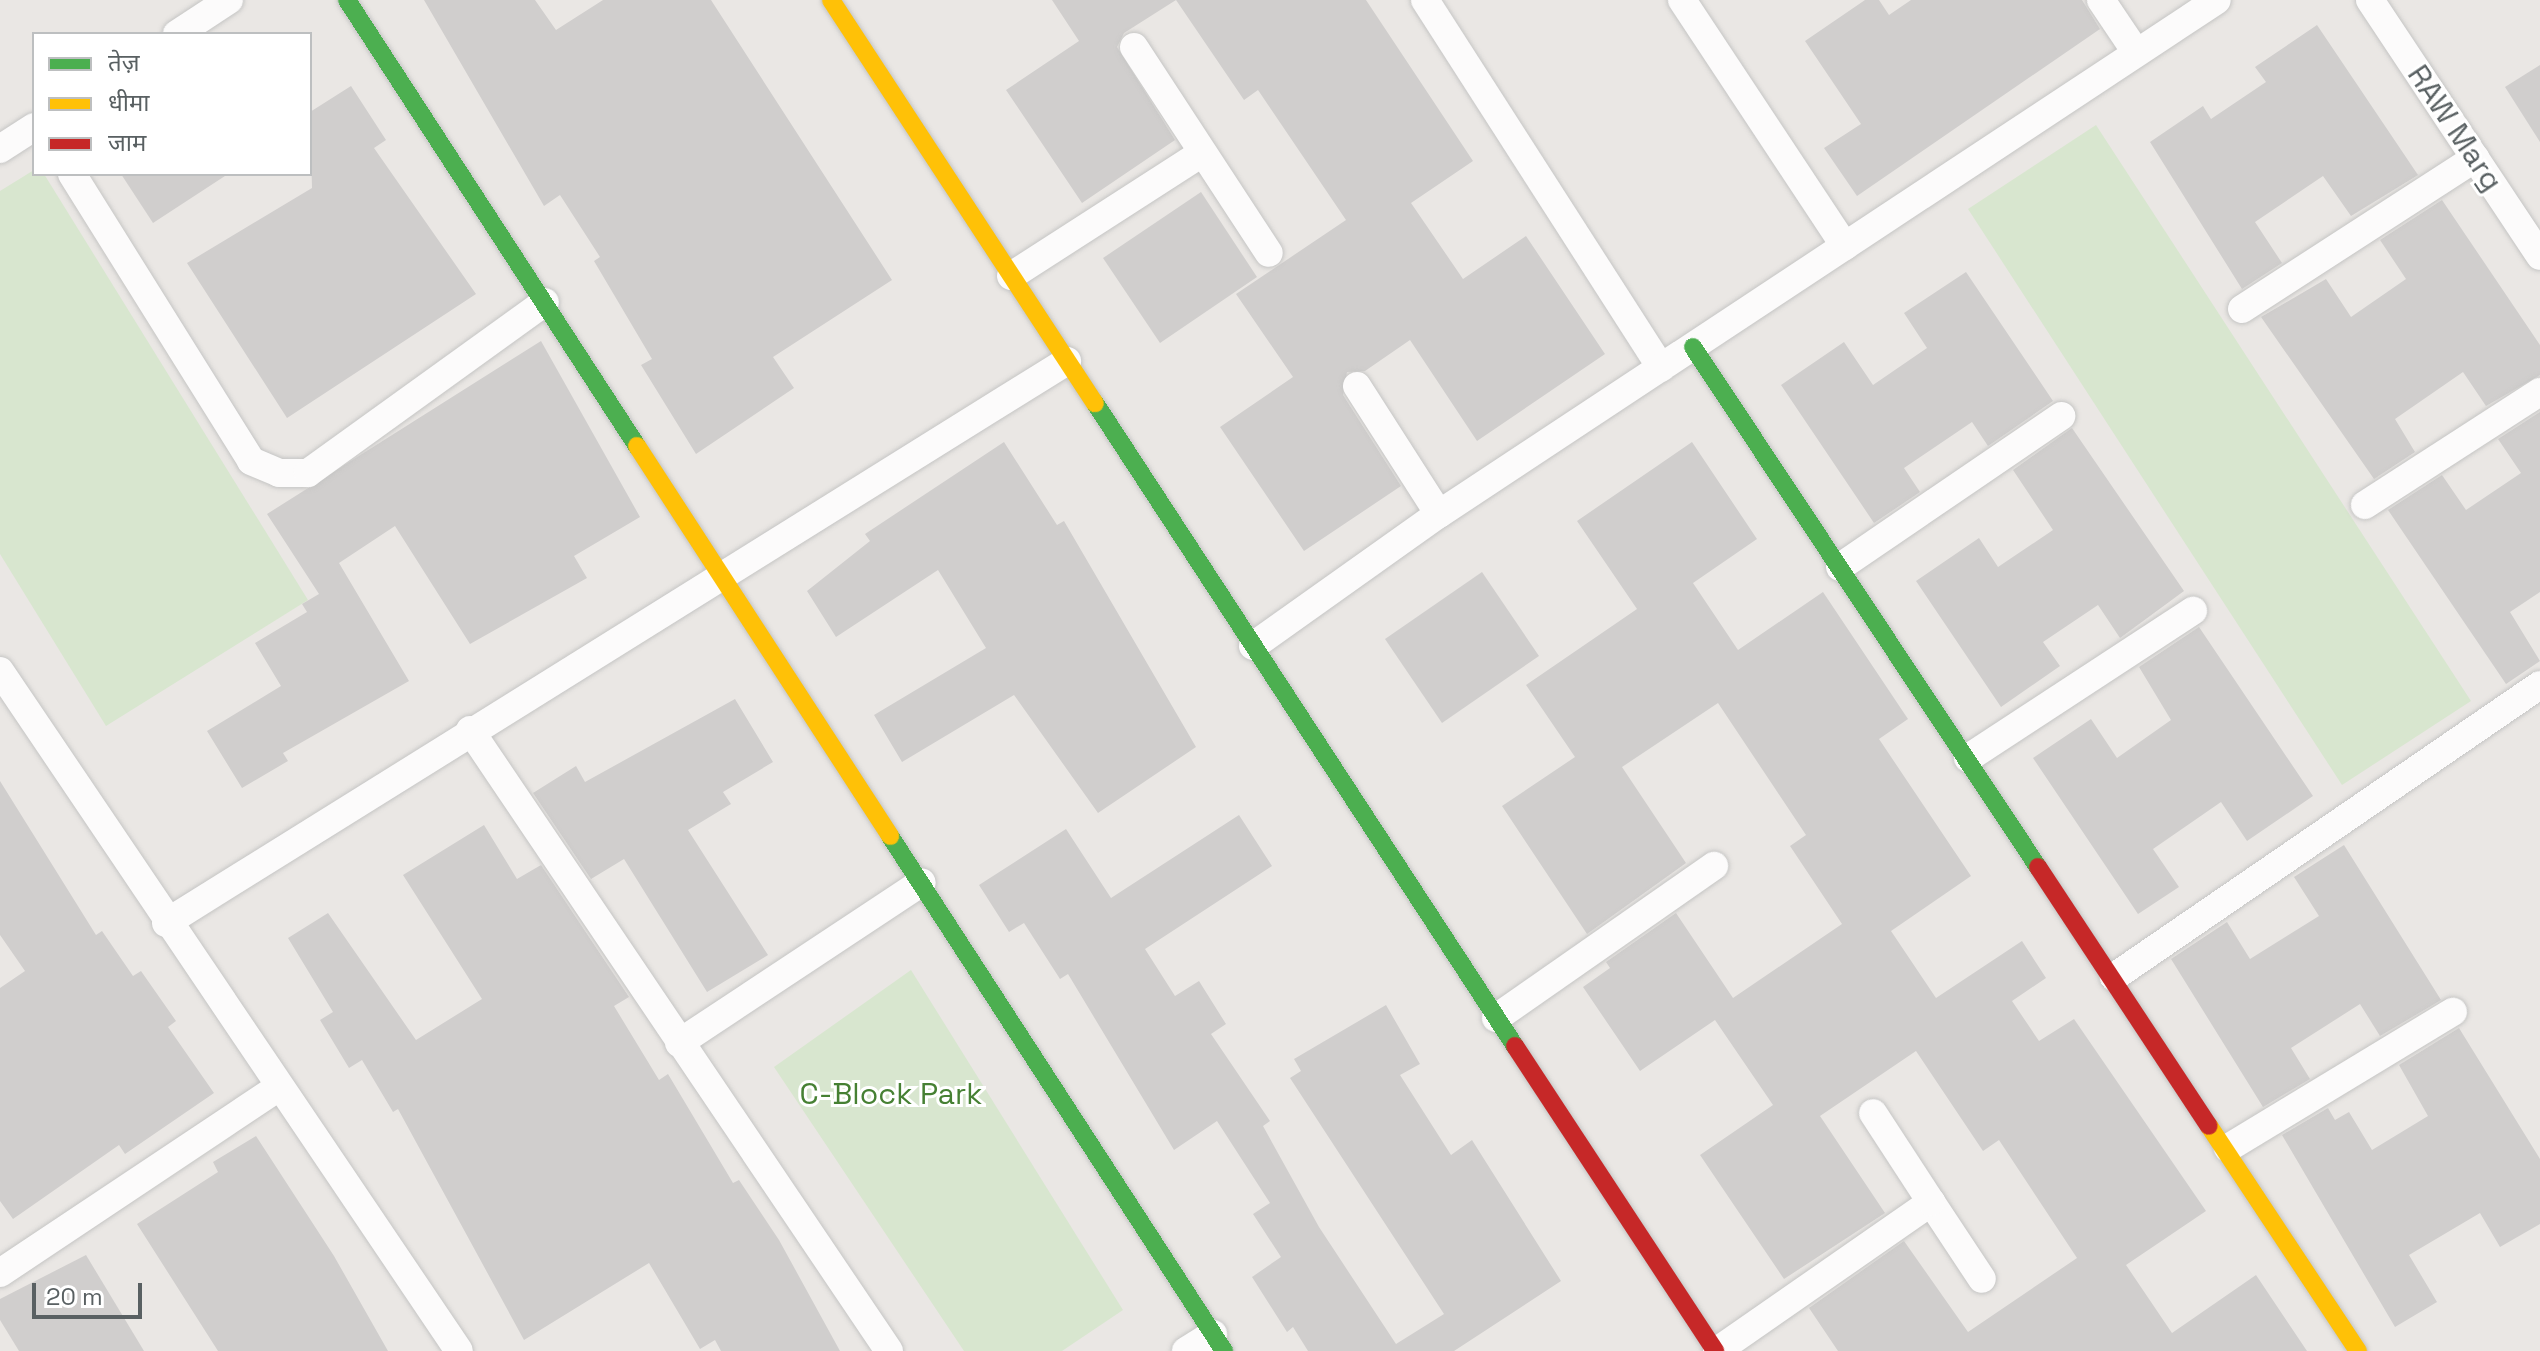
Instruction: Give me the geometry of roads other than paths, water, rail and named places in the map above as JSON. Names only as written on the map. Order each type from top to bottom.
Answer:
[{"type":"street","points":[[180,32],[229,0]]},
{"type":"street","points":[[347,0],[1218,1342],[1186,1351]]},
{"type":"street","points":[[831,0],[1716,1351],[1931,1202]]},
{"type":"street","points":[[1425,0],[1661,368]]},
{"type":"street","points":[[1682,0],[1845,246]]},
{"type":"street","points":[[2101,0],[2136,52]]},
{"type":"street","points":[[1253,646],[1439,514],[2217,0]]},
{"type":"street","name":"RAW Marg","points":[[2370,0],[2540,256]]},
{"type":"street","points":[[1134,47],[1199,155],[1269,253]]},
{"type":"street","points":[[0,149],[32,128]]},
{"type":"street","points":[[1011,276],[1199,155]]},
{"type":"street","points":[[2242,309],[2475,158]]},
{"type":"street","points":[[73,176],[251,461],[279,473],[308,473],[545,302]]},
{"type":"street","points":[[1693,347],[2228,1148],[2358,1351]]},
{"type":"street","points":[[166,923],[718,572],[1067,361]]},
{"type":"street","points":[[1357,386],[1439,514]]},
{"type":"street","points":[[2365,505],[2540,392]]},
{"type":"street","points":[[1840,567],[2061,416]]},
{"type":"street","points":[[1968,758],[2193,611]]},
{"type":"street","points":[[0,671],[166,923],[459,1351]]},
{"type":"street","points":[[2114,977],[2540,685]]},
{"type":"street","points":[[470,730],[889,1351]]},
{"type":"street","points":[[1496,1018],[1714,866]]},
{"type":"street","points":[[679,1043],[922,882]]},
{"type":"street","points":[[2228,1148],[2453,1012]]},
{"type":"street","points":[[0,1273],[279,1087]]},
{"type":"street","points":[[1873,1113],[1982,1279]]},
{"type":"park label","name":"C-Block Park","points":[[891,1094]]}]
